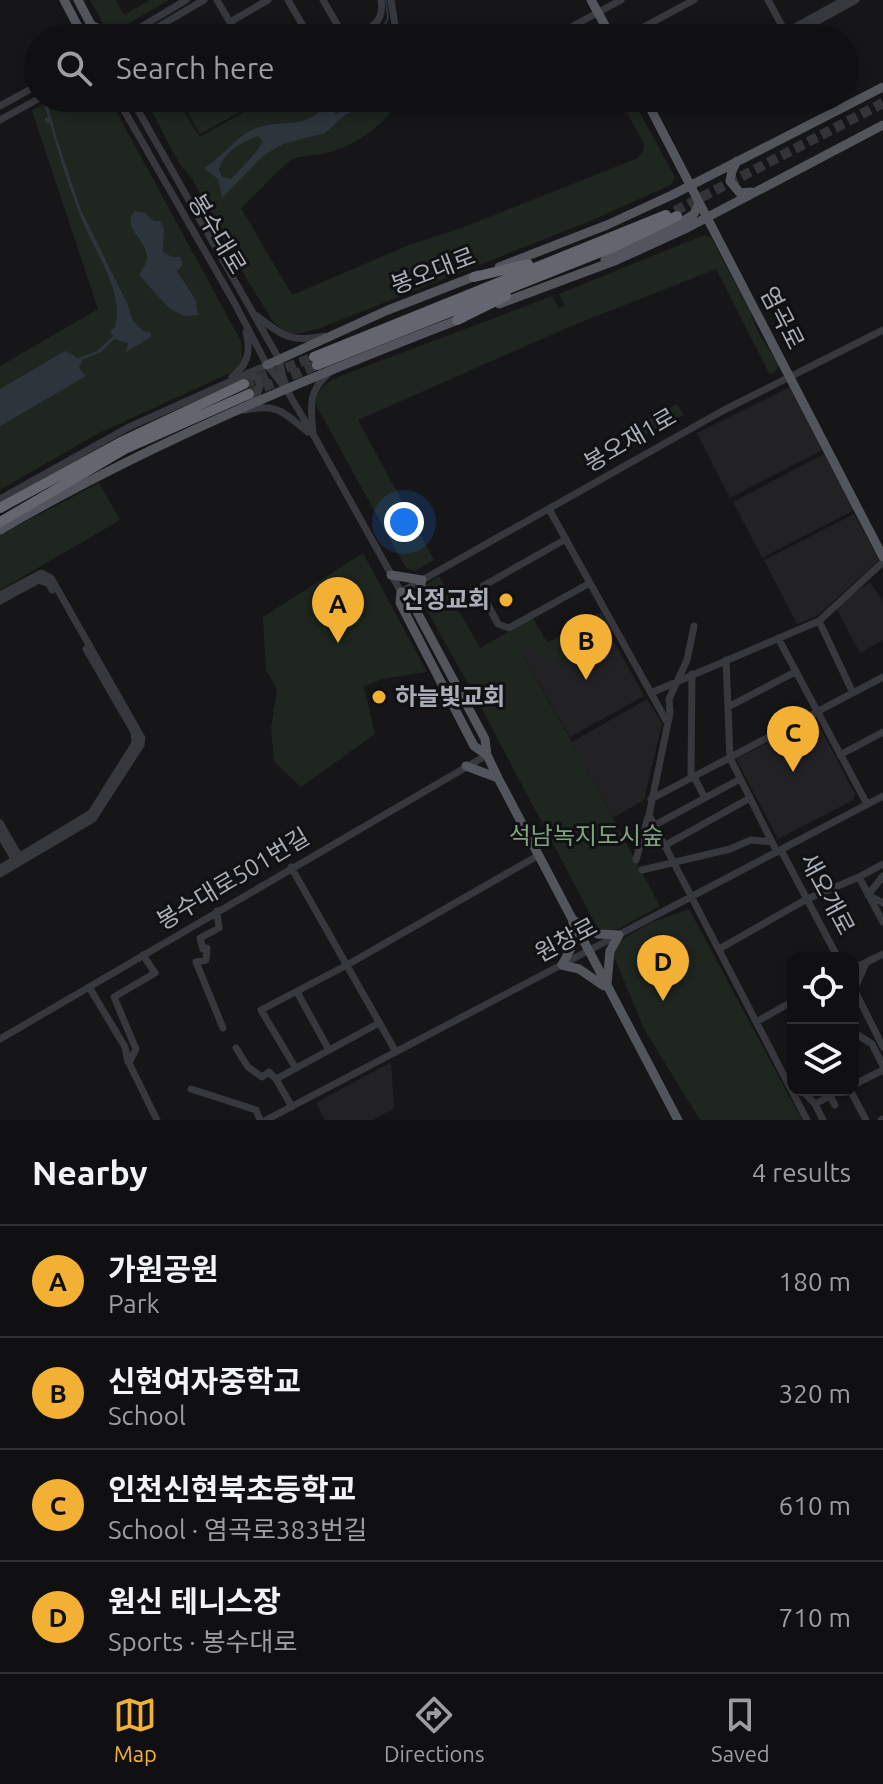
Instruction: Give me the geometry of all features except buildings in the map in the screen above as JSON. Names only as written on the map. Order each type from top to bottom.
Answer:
[{"type":"highway","name":"봉오대로","points":[[676,214],[616,246],[316,361],[603,241],[676,214]]},
{"type":"highway","points":[[474,277],[516,268],[603,241]]},
{"type":"highway","points":[[457,320],[616,246]]},
{"type":"highway","points":[[0,508],[123,441],[246,394]]},
{"type":"highway","points":[[0,526],[125,449],[246,394]]},
{"type":"highway","points":[[0,500],[15,491]]},
{"type":"highway","points":[[0,526],[30,513]]},
{"type":"main road","points":[[64,0],[77,24]]},
{"type":"main road","points":[[78,0],[90,24]]},
{"type":"main road","points":[[591,0],[604,24]]},
{"type":"main road","name":"봉오대로","points":[[859,99],[883,87]]},
{"type":"main road","name":"염곡로","points":[[652,112],[883,560]]},
{"type":"main road","name":"봉오대로","points":[[267,365],[388,310],[607,225],[834,112]]},
{"type":"main road","points":[[30,513],[157,446],[231,412],[246,394],[286,389],[617,260],[707,218],[883,125]]},
{"type":"main road","points":[[737,161],[730,176],[733,185],[740,193],[756,191]]},
{"type":"main road","points":[[580,272],[683,221],[694,214],[699,201]]},
{"type":"main road","points":[[391,575],[422,580],[415,609]]},
{"type":"main road","name":"봉수대로","points":[[487,755],[474,746],[400,603],[401,592],[409,597],[485,739],[487,755],[498,778],[678,1120]]},
{"type":"main road","points":[[466,766],[498,778]]},
{"type":"main road","points":[[573,920],[598,934],[619,935],[610,951],[607,988],[579,969],[562,965],[570,950],[573,920]]},
{"type":"street","points":[[146,24],[186,0]]},
{"type":"street","points":[[163,24],[204,0]]},
{"type":"street","points":[[217,0],[230,22],[268,0]]},
{"type":"street","points":[[288,0],[302,24]]},
{"type":"street","points":[[323,0],[336,24]]},
{"type":"street","points":[[376,24],[382,16],[381,0]]},
{"type":"street","points":[[391,0],[395,24]]},
{"type":"street","points":[[576,24],[621,0]]},
{"type":"street","points":[[649,24],[694,0]]},
{"type":"street","points":[[768,0],[781,24]]},
{"type":"street","points":[[806,24],[844,0]]},
{"type":"street","points":[[810,24],[856,0]]},
{"type":"street","points":[[0,106],[24,93]]},
{"type":"street","points":[[0,120],[24,107]]},
{"type":"street","name":"봉수대로","points":[[125,112],[267,365],[286,389],[314,436],[401,592]]},
{"type":"street","name":"봉수대로","points":[[139,112],[279,359],[286,389]]},
{"type":"street","points":[[253,312],[280,334],[291,338],[308,340],[335,334]]},
{"type":"street","points":[[221,385],[248,359],[248,339],[243,318]]},
{"type":"street","name":"봉오재1로","points":[[401,592],[724,410],[883,330]]},
{"type":"street","name":"봉오대로","points":[[15,491],[127,428],[267,365]]},
{"type":"street","points":[[314,436],[312,394],[320,381],[335,368]]},
{"type":"street","points":[[246,394],[257,396],[260,386],[257,378],[248,373]]},
{"type":"street","points":[[231,412],[271,406],[284,412],[314,436]]},
{"type":"street","points":[[549,509],[668,724]]},
{"type":"street","points":[[566,539],[483,586],[482,594],[498,624],[509,628],[590,583]]},
{"type":"street","points":[[653,692],[819,621],[883,560]]},
{"type":"street","points":[[0,595],[41,573],[51,578],[142,738],[141,745],[93,819],[0,871]]},
{"type":"street","points":[[0,601],[33,581],[49,584],[136,738],[130,754],[91,813],[18,861]]},
{"type":"street","points":[[819,621],[853,693]]},
{"type":"street","points":[[636,860],[668,724],[669,699],[687,660],[694,626]]},
{"type":"street","points":[[778,638],[867,804]]},
{"type":"street","name":"새오개로","points":[[726,660],[730,758],[772,842],[835,952]]},
{"type":"street","points":[[728,707],[795,672]]},
{"type":"street","points":[[692,674],[693,778],[705,798]]},
{"type":"street","points":[[651,799],[883,677]]},
{"type":"street","points":[[840,755],[883,732]]},
{"type":"street","name":"봉수대로501번길","points":[[0,1039],[487,755]]},
{"type":"street","points":[[653,826],[740,779]]},
{"type":"street","name":"원창로","points":[[266,1120],[883,796]]},
{"type":"street","points":[[664,846],[750,798]]},
{"type":"street","points":[[649,815],[807,1120]]},
{"type":"street","points":[[0,823],[18,861]]},
{"type":"street","points":[[0,835],[18,861]]},
{"type":"street","points":[[642,870],[730,849],[751,840],[772,842]]},
{"type":"street","points":[[295,1067],[261,1010],[347,965],[539,855]]},
{"type":"street","points":[[719,949],[807,899],[883,864]]},
{"type":"street","points":[[291,867],[396,1052]]},
{"type":"street","points":[[868,895],[883,876]]},
{"type":"street","points":[[859,877],[883,922]]},
{"type":"street","points":[[868,895],[883,903]]},
{"type":"street","points":[[217,911],[219,928],[200,938],[203,949],[207,948],[206,960],[196,962],[223,1028]]},
{"type":"street","points":[[859,966],[883,954]]},
{"type":"street","points":[[129,1063],[136,1049],[114,997],[155,973],[143,955]]},
{"type":"street","points":[[859,978],[866,962]]},
{"type":"street","points":[[89,987],[125,1047],[129,1063],[157,1120]]},
{"type":"street","points":[[297,992],[329,1050]]},
{"type":"street","points":[[859,999],[883,1047]]},
{"type":"street","points":[[758,1021],[787,1004]]},
{"type":"street","points":[[276,1079],[379,1023]]},
{"type":"street","points":[[859,1036],[872,1044],[883,1068],[859,1083]]},
{"type":"street","points":[[236,1048],[248,1067],[262,1077],[269,1072],[276,1079],[292,1107]]},
{"type":"street","points":[[191,1089],[256,1110],[260,1120]]},
{"type":"street","points":[[808,1096],[823,1120]]},
{"type":"street","points":[[815,1104],[830,1096],[835,1105]]},
{"type":"street","points":[[855,1096],[866,1120]]},
{"type":"shaded area","points":[[46,112],[50,112],[81,210],[133,321],[143,331],[151,333],[151,337],[126,352],[128,343],[114,339],[101,352],[82,360],[79,368],[86,376],[0,426],[0,389],[65,351],[78,358],[97,351],[113,336],[110,331],[115,327],[117,314],[113,288],[80,215],[50,124],[45,122],[48,118]]},
{"type":"shaded area","points":[[319,112],[352,112],[325,133],[283,144],[263,156],[222,198],[218,179],[204,168],[248,132],[312,117]],"holes":[[[258,136],[263,141],[231,179],[222,177],[219,169],[229,153]]]},
{"type":"shaded area","points":[[135,211],[160,221],[164,229],[163,252],[180,257],[183,264],[177,271],[195,299],[198,315],[184,316],[170,309],[139,275],[147,257],[130,222]]},
{"type":"shaded area","points":[[790,387],[822,450],[730,498],[697,433]]},
{"type":"shaded area","points":[[824,454],[854,510],[762,558],[733,502]]},
{"type":"shaded area","points":[[854,514],[879,560],[817,616],[797,624],[764,560]]},
{"type":"shaded area","points":[[870,582],[883,601],[883,640],[860,653],[835,606]]},
{"type":"shaded area","points":[[608,631],[644,696],[570,737],[521,652],[529,648],[553,665],[583,636]]},
{"type":"shaded area","points":[[647,699],[662,723],[644,800],[613,818],[572,742]]},
{"type":"shaded area","points":[[815,718],[855,794],[853,800],[778,839],[736,759]]},
{"type":"shaded area","points":[[391,1062],[394,1108],[373,1120],[325,1120],[316,1103]]},
{"type":"green space","points":[[90,0],[116,0],[124,15],[150,0],[169,0],[127,24],[103,24]]},
{"type":"green space","points":[[33,112],[117,112],[241,341],[243,367],[97,434],[0,490],[0,366],[98,309]]},
{"type":"green space","points":[[152,112],[184,112],[200,137],[244,112],[391,112],[380,124],[351,143],[331,152],[288,162],[241,208],[292,295],[409,245],[464,227],[638,158],[644,143],[626,112],[640,112],[675,177],[671,185],[590,221],[318,329],[296,334],[286,332],[273,322],[230,252],[191,177],[179,163]]},
{"type":"green space","points":[[188,112],[240,112],[200,134]]},
{"type":"green space","points":[[704,235],[711,237],[758,332],[779,365],[776,371],[770,375],[716,269],[569,327],[358,420],[434,560],[415,571],[406,568],[316,405],[321,390],[343,375],[552,296],[559,308],[565,305],[559,294]]},
{"type":"green space","points":[[677,404],[684,415],[639,438],[633,429]]},
{"type":"green space","points":[[99,483],[120,520],[0,590],[0,535]]},
{"type":"green space","points":[[363,553],[427,672],[382,679],[364,687],[375,734],[301,787],[274,762],[271,728],[277,689],[266,670],[263,617]]},
{"type":"green space","name":"석남녹지도시숲","points":[[439,576],[480,648],[533,618],[547,642],[601,612],[613,630],[583,636],[575,652],[562,664],[551,664],[529,648],[521,652],[660,906],[611,933],[598,929],[421,600],[422,587]]},
{"type":"green space","points":[[689,909],[802,1120],[700,1120],[644,1029],[613,954],[618,942],[650,923]]},
{"type":"waterway","points":[[385,24],[388,18],[386,0]]},
{"type":"tunnel","points":[[675,211],[883,103]]},
{"type":"tunnel","points":[[244,384],[314,357]]},
{"type":"tunnel","points":[[250,393],[317,365]]},
{"type":"place","name":"신정교회","points":[[506,600]]},
{"type":"place","name":"가원공원","points":[[338,643]]},
{"type":"place","name":"신현여자중학교","points":[[586,680]]},
{"type":"place","name":"하늘빛교회","points":[[379,697]]},
{"type":"place","name":"인천신현북초등학교","points":[[793,772]]},
{"type":"place","name":"원신 테니스장","points":[[663,1001]]}]
